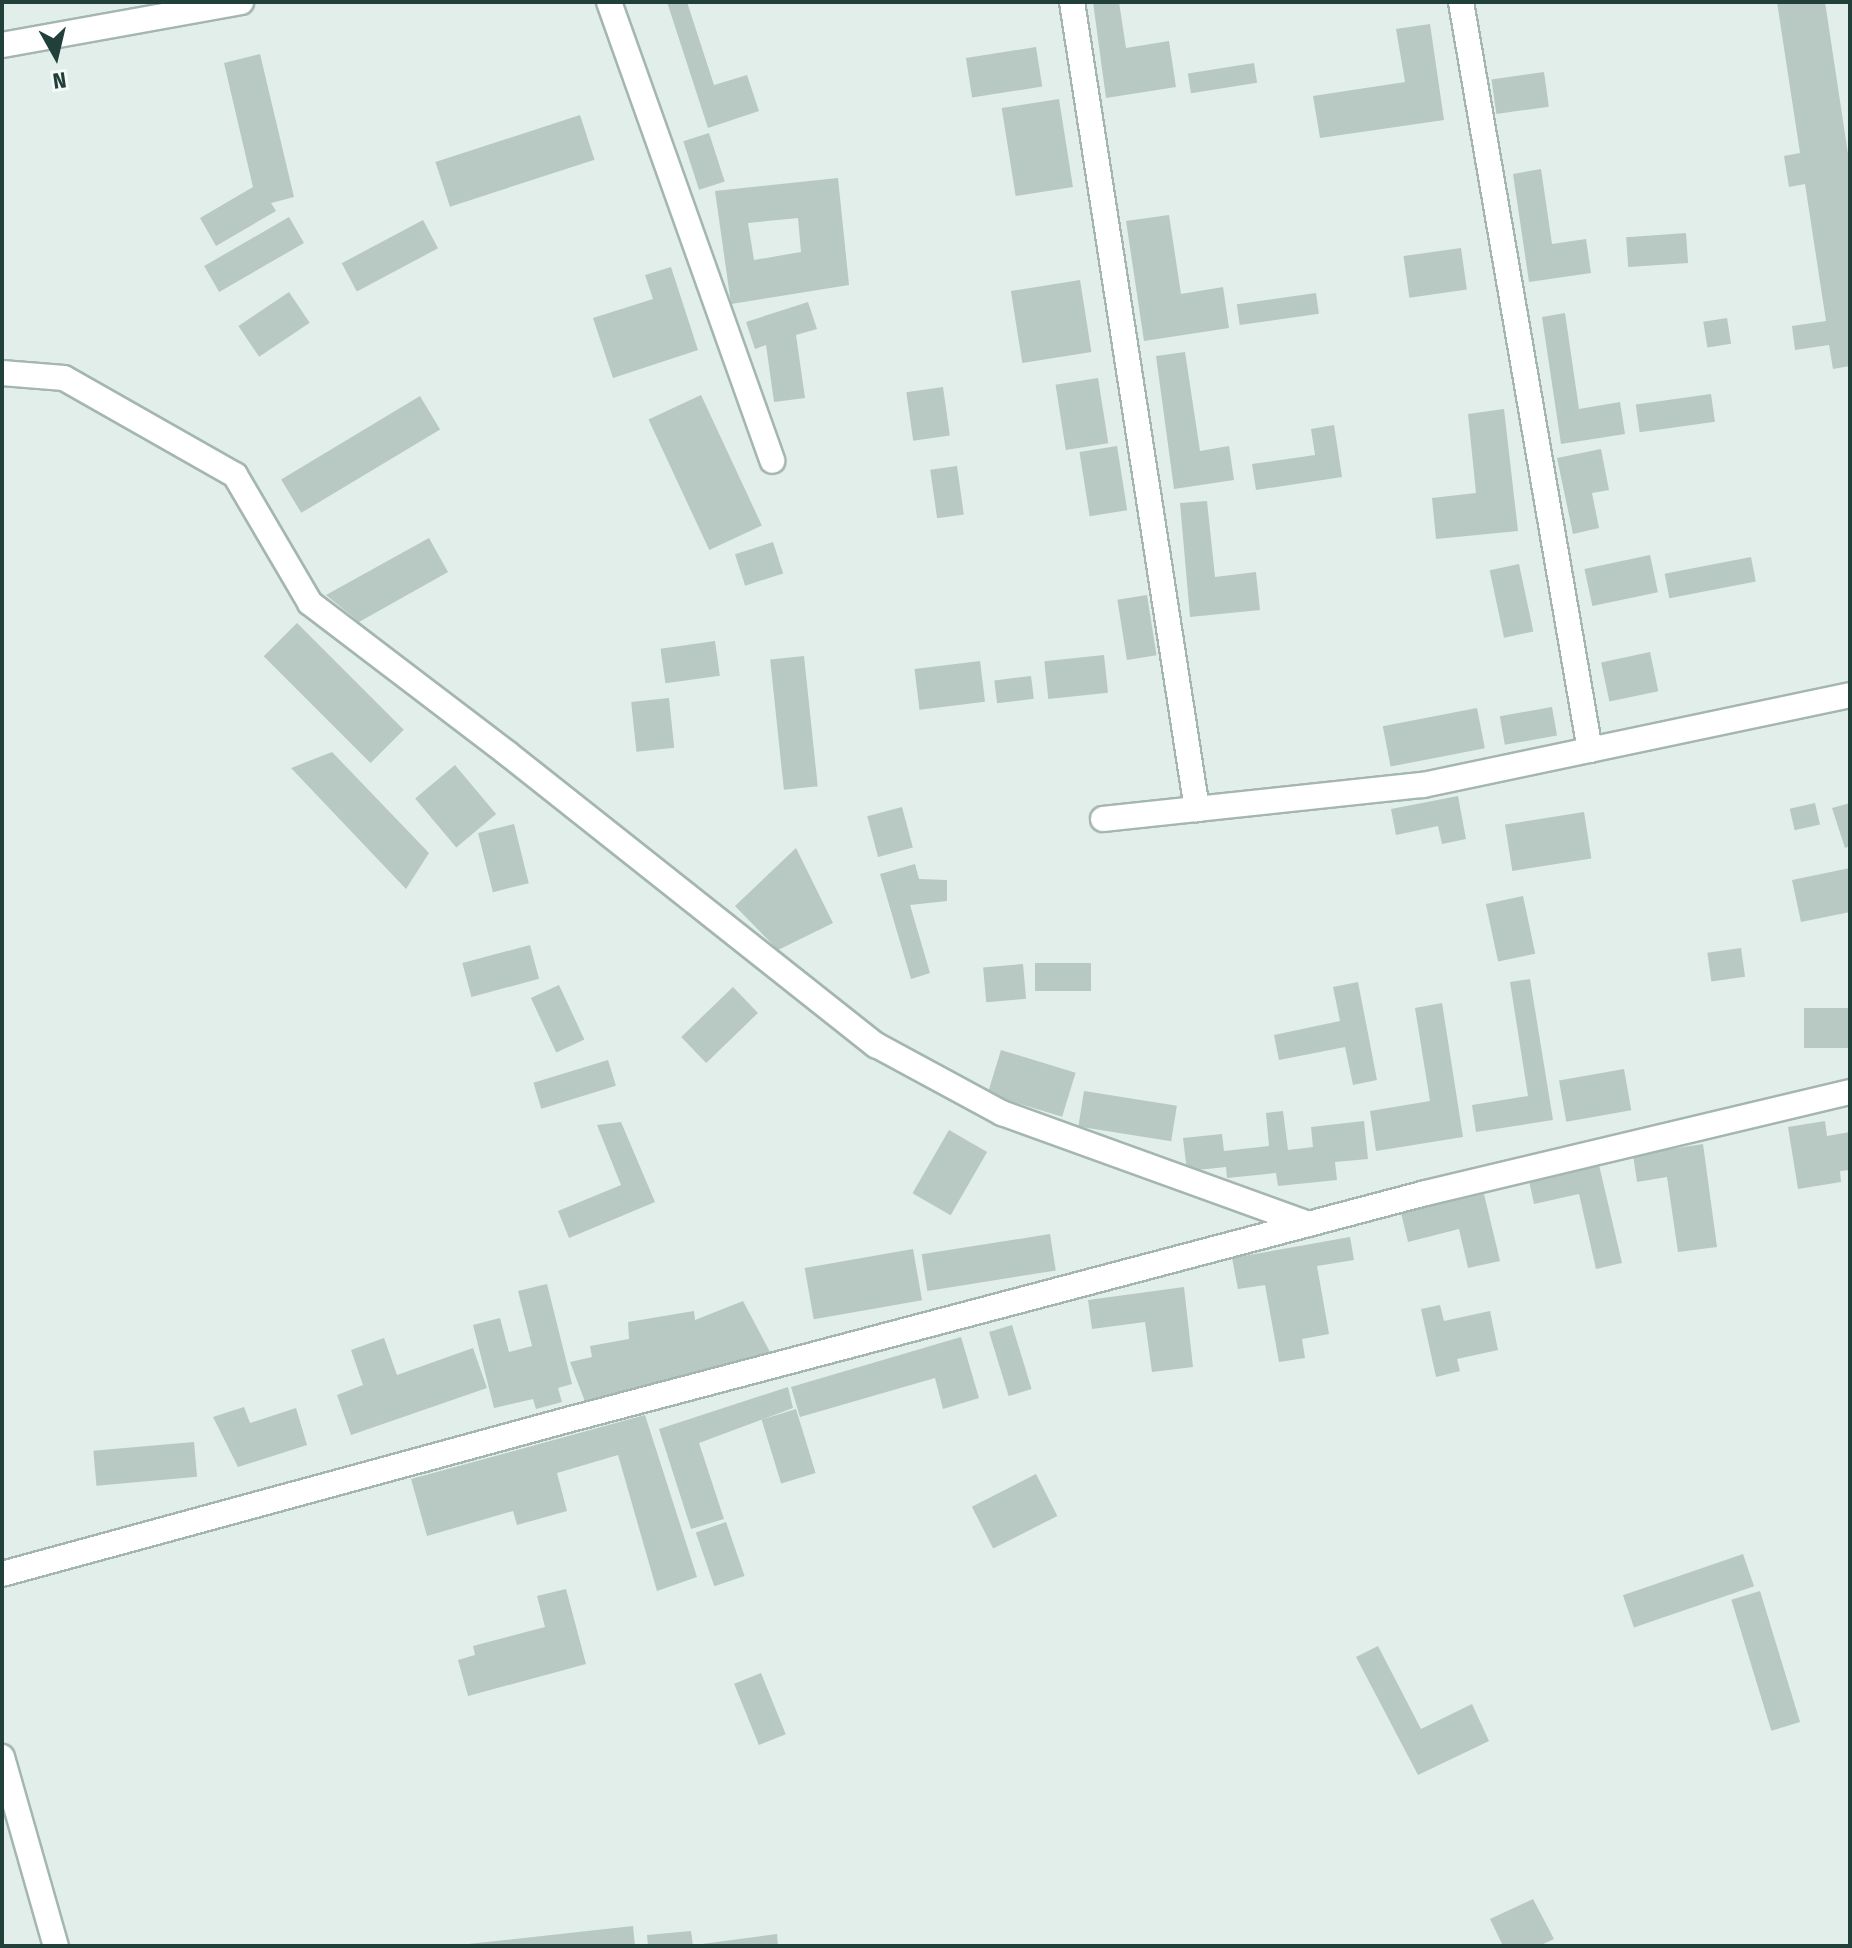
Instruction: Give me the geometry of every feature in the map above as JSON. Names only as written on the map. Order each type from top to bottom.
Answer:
[{"type":"street","points":[[2,45],[241,2]]},
{"type":"street","points":[[609,2],[772,461]]},
{"type":"street","points":[[1072,2],[1197,809]]},
{"type":"street","points":[[1461,2],[1590,750]]},
{"type":"street","points":[[2,373],[64,378],[235,475],[310,603],[507,753],[876,1045],[1002,1113],[1308,1224]]},
{"type":"street","points":[[1103,819],[1423,785],[1850,695]]},
{"type":"street","points":[[2,1574],[571,1419],[1308,1224],[1850,1092]]},
{"type":"street","points":[[2,1757],[56,1946]]},
{"type":"building","points":[[667,2],[687,2],[714,85],[747,75],[759,111],[708,128]]},
{"type":"building","points":[[1093,2],[1119,2],[1126,48],[1169,41],[1176,87],[1106,98]]},
{"type":"building","points":[[1777,2],[1825,2],[1850,167],[1850,366],[1833,369],[1829,345],[1795,350],[1792,326],[1826,321],[1805,184],[1789,187],[1784,156],[1800,153]]},
{"type":"building","points":[[1430,24],[1444,120],[1320,138],[1313,96],[1405,82],[1396,29]]},
{"type":"building","points":[[1036,47],[1042,87],[972,98],[966,58]]},
{"type":"building","points":[[260,54],[294,197],[271,203],[276,211],[216,246],[200,218],[253,187],[224,63]]},
{"type":"building","points":[[1254,63],[1257,83],[1191,93],[1188,73]]},
{"type":"building","points":[[1544,72],[1549,107],[1496,114],[1492,79]]},
{"type":"building","points":[[1059,99],[1073,187],[1016,196],[1002,108]]},
{"type":"building","points":[[580,115],[595,160],[450,207],[435,162]]},
{"type":"building","points":[[709,133],[725,182],[699,190],[683,141]]},
{"type":"building","points":[[1541,169],[1552,244],[1586,239],[1591,273],[1529,282],[1513,174]]},
{"type":"building","points":[[838,178],[849,285],[731,304],[715,191]],"holes":[[[798,218],[801,252],[754,260],[748,223]]]},
{"type":"building","points":[[1169,215],[1181,294],[1223,287],[1229,328],[1144,341],[1126,221]]},
{"type":"building","points":[[289,217],[304,243],[219,292],[204,266]]},
{"type":"building","points":[[423,220],[438,248],[357,291],[342,263]]},
{"type":"building","points":[[1686,233],[1688,263],[1628,267],[1626,237]]},
{"type":"building","points":[[1461,248],[1467,290],[1409,298],[1404,256]]},
{"type":"building","points":[[671,267],[698,350],[613,378],[593,318],[653,299],[645,275]]},
{"type":"building","points":[[1080,280],[1091,352],[1022,363],[1011,291]]},
{"type":"building","points":[[289,292],[310,323],[259,357],[238,326]]},
{"type":"building","points":[[1316,293],[1319,314],[1240,325],[1237,304]]},
{"type":"building","points":[[808,302],[817,329],[796,335],[805,398],[774,402],[766,345],[755,349],[746,322]]},
{"type":"building","points":[[1565,313],[1579,409],[1620,402],[1625,434],[1561,444],[1542,317]]},
{"type":"building","points":[[1727,318],[1731,344],[1707,347],[1703,322]]},
{"type":"building","points":[[1185,352],[1200,451],[1229,446],[1234,480],[1174,489],[1156,356]]},
{"type":"building","points":[[1098,378],[1108,443],[1066,450],[1056,385]]},
{"type":"building","points":[[943,387],[950,436],[913,441],[906,392]]},
{"type":"building","points":[[1711,394],[1715,422],[1640,432],[1636,405]]},
{"type":"building","points":[[701,395],[762,526],[709,550],[648,420]]},
{"type":"building","points":[[420,396],[440,429],[301,513],[281,479]]},
{"type":"building","points":[[1504,409],[1518,531],[1436,539],[1432,498],[1476,493],[1468,414]]},
{"type":"building","points":[[1334,425],[1342,477],[1256,490],[1252,464],[1315,455],[1311,429]]},
{"type":"building","points":[[1117,446],[1127,510],[1090,516],[1079,452]]},
{"type":"building","points":[[1601,449],[1609,490],[1592,493],[1599,528],[1573,534],[1557,458]]},
{"type":"building","points":[[957,466],[964,515],[937,518],[930,470]]},
{"type":"building","points":[[1207,501],[1215,577],[1256,572],[1260,610],[1190,617],[1180,503]]},
{"type":"building","points":[[429,538],[448,572],[359,622],[326,595]]},
{"type":"building","points":[[773,542],[783,573],[745,586],[735,554]]},
{"type":"building","points":[[1650,555],[1658,592],[1592,606],[1584,569]]},
{"type":"building","points":[[1751,557],[1756,582],[1669,598],[1665,574]]},
{"type":"building","points":[[1519,564],[1533,631],[1504,638],[1490,570]]},
{"type":"building","points":[[1147,595],[1157,655],[1127,660],[1117,600]]},
{"type":"building","points":[[297,623],[404,730],[371,763],[264,656]]},
{"type":"building","points":[[715,641],[720,676],[665,683],[661,649]]},
{"type":"building","points":[[1650,652],[1658,691],[1609,702],[1601,662]]},
{"type":"building","points":[[1104,655],[1108,693],[1048,699],[1044,661]]},
{"type":"building","points":[[804,656],[818,786],[784,790],[770,660]]},
{"type":"building","points":[[980,661],[985,702],[919,710],[914,669]]},
{"type":"building","points":[[1031,676],[1034,699],[997,703],[994,681]]},
{"type":"building","points":[[669,698],[674,748],[636,752],[631,702]]},
{"type":"building","points":[[1552,707],[1557,736],[1505,745],[1500,716]]},
{"type":"building","points":[[1477,708],[1485,748],[1391,767],[1383,726]]},
{"type":"building","points":[[332,752],[429,853],[406,889],[291,768]]},
{"type":"building","points":[[455,765],[496,814],[456,847],[415,798]]},
{"type":"building","points":[[1458,796],[1466,839],[1442,844],[1438,826],[1396,835],[1391,809]]},
{"type":"building","points":[[1815,803],[1820,824],[1795,830],[1790,809]]},
{"type":"building","points":[[1850,803],[1850,846],[1845,848],[1832,808]]},
{"type":"building","points":[[902,807],[913,848],[878,857],[867,816]]},
{"type":"building","points":[[1584,812],[1591,858],[1512,871],[1505,825]]},
{"type":"building","points":[[514,824],[529,883],[493,892],[478,833]]},
{"type":"building","points":[[796,848],[833,923],[778,950],[735,906]]},
{"type":"building","points":[[915,864],[919,879],[947,880],[947,901],[910,905],[930,973],[911,979],[880,874]]},
{"type":"building","points":[[1850,868],[1850,912],[1801,922],[1792,880]]},
{"type":"building","points":[[1523,896],[1535,954],[1498,962],[1486,904]]},
{"type":"building","points":[[530,945],[539,979],[471,997],[462,963]]},
{"type":"building","points":[[1741,948],[1745,977],[1711,981],[1707,953]]},
{"type":"building","points":[[1035,963],[1091,963],[1091,991],[1035,991]]},
{"type":"building","points":[[1023,964],[1026,999],[986,1002],[983,967]]},
{"type":"building","points":[[1530,979],[1553,1120],[1476,1132],[1472,1105],[1528,1096],[1510,982]]},
{"type":"building","points":[[1358,982],[1377,1080],[1353,1085],[1345,1047],[1279,1060],[1274,1035],[1340,1021],[1333,987]]},
{"type":"building","points":[[559,985],[584,1039],[556,1052],[531,998]]},
{"type":"building","points":[[733,987],[758,1013],[706,1063],[681,1037]]},
{"type":"building","points":[[1442,1003],[1463,1137],[1376,1151],[1370,1111],[1430,1101],[1415,1008]]},
{"type":"building","points":[[1804,1008],[1850,1008],[1850,1048],[1804,1048]]},
{"type":"building","points":[[1001,1050],[1076,1073],[1062,1117],[988,1094]]},
{"type":"building","points":[[608,1060],[616,1086],[541,1109],[533,1083]]},
{"type":"building","points":[[1624,1069],[1631,1110],[1566,1122],[1559,1080]]},
{"type":"building","points":[[1084,1091],[1177,1106],[1171,1141],[1078,1127]]},
{"type":"building","points":[[1283,1111],[1288,1150],[1313,1147],[1311,1127],[1364,1121],[1368,1159],[1335,1162],[1337,1180],[1278,1186],[1276,1173],[1227,1178],[1226,1167],[1187,1171],[1183,1138],[1222,1134],[1224,1151],[1269,1146],[1266,1113]]},
{"type":"building","points":[[1825,1121],[1827,1136],[1850,1132],[1850,1170],[1840,1171],[1841,1182],[1798,1189],[1788,1127]]},
{"type":"building","points":[[621,1122],[655,1202],[569,1238],[558,1211],[621,1185],[597,1125]]},
{"type":"building","points":[[949,1130],[987,1152],[951,1215],[912,1193]]},
{"type":"building","points":[[1703,1144],[1717,1247],[1678,1252],[1667,1177],[1637,1182],[1633,1155]]},
{"type":"building","points":[[1599,1165],[1622,1263],[1596,1269],[1579,1194],[1534,1204],[1529,1181]]},
{"type":"building","points":[[1484,1194],[1500,1261],[1468,1268],[1459,1229],[1408,1242],[1401,1213]]},
{"type":"building","points":[[1050,1234],[1056,1271],[927,1291],[922,1254]]},
{"type":"building","points":[[1350,1237],[1354,1260],[1317,1266],[1329,1334],[1302,1339],[1305,1358],[1279,1362],[1265,1285],[1238,1289],[1232,1258]]},
{"type":"building","points":[[913,1249],[922,1300],[814,1319],[805,1268]]},
{"type":"building","points":[[547,1284],[572,1384],[558,1388],[562,1402],[536,1409],[533,1399],[494,1408],[473,1325],[500,1318],[509,1352],[532,1346],[518,1291]]},
{"type":"building","points":[[1184,1287],[1193,1367],[1152,1372],[1145,1322],[1092,1329],[1088,1300]]},
{"type":"building","points":[[743,1301],[771,1354],[587,1407],[570,1362],[592,1357],[590,1346],[629,1339],[628,1322],[694,1311],[695,1320]]},
{"type":"building","points":[[1440,1305],[1444,1321],[1490,1311],[1498,1350],[1457,1359],[1460,1371],[1436,1377],[1421,1309]]},
{"type":"building","points":[[1012,1325],[1032,1389],[1009,1396],[989,1332]]},
{"type":"building","points":[[961,1337],[979,1398],[943,1409],[935,1378],[800,1417],[791,1387]]},
{"type":"building","points":[[384,1338],[397,1375],[473,1348],[487,1388],[351,1435],[337,1395],[363,1385],[351,1350]]},
{"type":"building","points":[[788,1387],[793,1408],[699,1443],[724,1519],[691,1529],[659,1429]]},
{"type":"building","points":[[244,1407],[250,1423],[296,1408],[307,1445],[238,1467],[213,1417]]},
{"type":"building","points":[[796,1409],[816,1473],[781,1484],[762,1420]]},
{"type":"building","points":[[645,1415],[697,1577],[657,1591],[618,1455],[557,1473],[567,1511],[517,1525],[513,1511],[427,1536],[411,1479]]},
{"type":"building","points":[[194,1442],[197,1477],[96,1486],[93,1451]]},
{"type":"building","points":[[1036,1474],[1057,1516],[993,1549],[972,1507]]},
{"type":"building","points":[[726,1522],[745,1576],[714,1586],[696,1532]]},
{"type":"building","points":[[1743,1554],[1754,1586],[1634,1627],[1623,1595]]},
{"type":"building","points":[[566,1589],[586,1664],[468,1696],[458,1660],[475,1655],[473,1646],[545,1627],[537,1596]]},
{"type":"building","points":[[1760,1591],[1800,1722],[1771,1731],[1731,1600]]},
{"type":"building","points":[[1378,1646],[1421,1729],[1472,1704],[1489,1741],[1418,1775],[1356,1657]]},
{"type":"building","points":[[761,1673],[786,1734],[759,1745],[734,1684]]},
{"type":"building","points":[[1533,1899],[1554,1939],[1539,1946],[1503,1946],[1490,1919]]},
{"type":"building","points":[[633,1926],[635,1946],[468,1946],[468,1944]]},
{"type":"building","points":[[691,1931],[693,1946],[648,1946],[647,1935]]},
{"type":"building","points":[[777,1934],[778,1946],[702,1946],[702,1944]]}]
